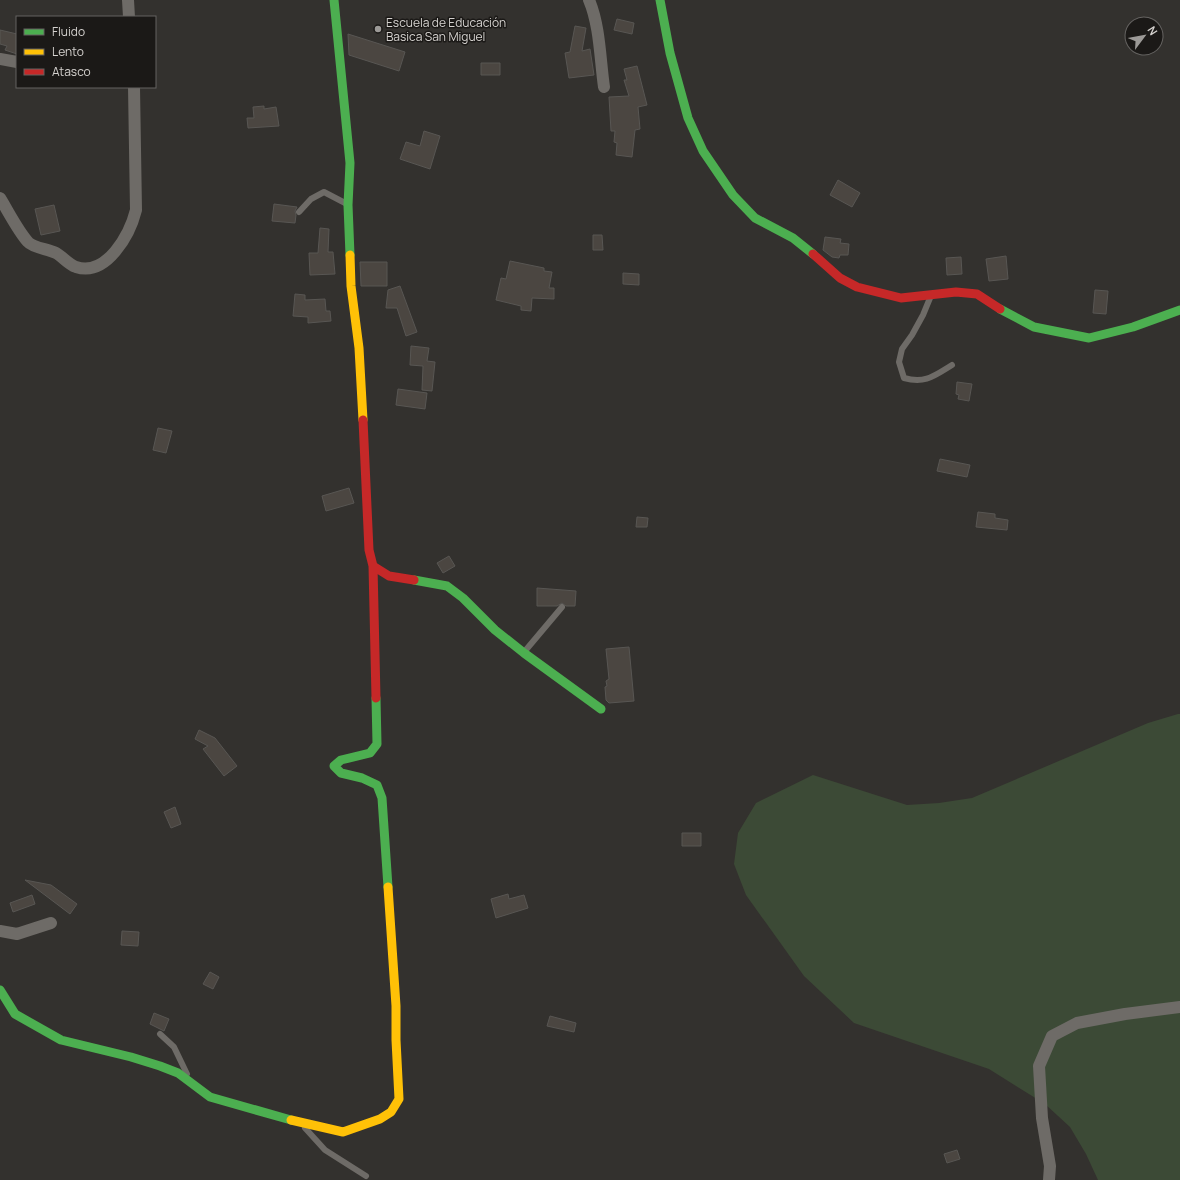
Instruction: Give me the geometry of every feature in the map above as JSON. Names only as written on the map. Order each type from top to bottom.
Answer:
[{"type":"street","points":[[128,0],[129,16]]},
{"type":"street","points":[[0,990],[14,1014],[61,1040],[131,1057],[160,1066],[178,1073],[210,1097],[300,1122],[343,1132],[380,1119],[396,1107],[398,1099],[396,1006],[382,798],[377,785],[362,778],[341,773],[334,766],[341,760],[370,753],[377,744],[373,566],[369,550],[359,348],[351,286],[348,205],[350,163],[334,0]]},
{"type":"street","points":[[589,0],[596,24],[604,87]]},
{"type":"street","points":[[660,0],[670,53],[688,118],[703,151],[722,182],[754,218],[793,238],[840,278],[857,287],[901,298],[931,296],[956,292],[977,294],[1007,313],[1034,327],[1089,338],[1133,327],[1180,310]]},
{"type":"street","points":[[0,59],[16,62]]},
{"type":"street","points":[[0,198],[28,244],[56,253],[77,267],[95,267],[107,260],[125,238],[133,221],[136,210],[134,88]]},
{"type":"street","points":[[373,566],[389,576],[447,586],[463,598],[495,630],[600,708]]},
{"type":"street","points":[[0,931],[17,934],[51,923]]},
{"type":"street","points":[[1049,1180],[1050,1166],[1042,1118],[1039,1066],[1052,1036],[1077,1023],[1125,1014],[1180,1008]]},
{"type":"lane","points":[[299,212],[311,199],[324,192],[348,205]]},
{"type":"lane","points":[[931,296],[912,336],[902,349],[899,362],[904,378],[915,381],[933,377],[952,365]]},
{"type":"lane","points":[[524,653],[562,607]]},
{"type":"lane","points":[[160,1034],[174,1047],[191,1083]]},
{"type":"lane","points":[[300,1122],[325,1150],[366,1176]]},
{"type":"green space","points":[[1180,714],[1180,1180],[1098,1180],[1086,1154],[1070,1127],[1045,1104],[989,1069],[854,1023],[804,976],[746,895],[734,864],[738,833],[756,803],[813,775],[907,805],[939,803],[972,798],[1148,723]]},
{"type":"building","points":[[617,19],[634,23],[632,34],[614,30]]},
{"type":"building","points":[[575,26],[586,28],[582,51],[590,49],[594,75],[569,78],[565,53],[570,52]]},
{"type":"building","points":[[0,30],[16,34],[16,54],[5,50],[7,46],[0,44]]},
{"type":"building","points":[[348,34],[405,52],[399,71],[349,55]]},
{"type":"building","points":[[481,63],[500,63],[500,75],[481,75]]},
{"type":"building","points":[[637,66],[647,105],[638,107],[640,129],[635,130],[632,157],[616,155],[617,143],[614,142],[615,131],[611,131],[609,97],[629,96],[624,80],[627,80],[624,69]]},
{"type":"building","points":[[264,106],[264,109],[276,107],[279,126],[248,128],[247,118],[254,118],[253,107]]},
{"type":"building","points":[[424,131],[440,136],[430,169],[400,159],[406,142],[420,146]]},
{"type":"building","points":[[838,180],[860,193],[852,207],[830,195]]},
{"type":"building","points":[[274,204],[297,207],[295,211],[295,223],[272,221]]},
{"type":"building","points":[[54,205],[60,231],[41,235],[35,209]]},
{"type":"building","points":[[320,228],[329,229],[328,252],[333,252],[335,274],[310,275],[309,253],[318,253]]},
{"type":"building","points":[[593,235],[602,235],[603,250],[593,250]]},
{"type":"building","points":[[825,237],[841,239],[840,243],[849,244],[848,255],[840,255],[839,258],[832,257],[823,250]]},
{"type":"building","points":[[1006,256],[1008,279],[989,281],[986,259]]},
{"type":"building","points":[[961,257],[962,274],[947,275],[946,258]]},
{"type":"building","points":[[510,261],[544,268],[544,271],[552,272],[549,288],[554,288],[554,299],[532,298],[531,311],[521,310],[521,306],[496,300],[501,278],[506,279]]},
{"type":"building","points":[[360,262],[387,262],[387,286],[361,286]]},
{"type":"building","points":[[623,273],[639,274],[639,285],[623,284]]},
{"type":"building","points":[[400,286],[417,332],[406,336],[397,308],[386,308],[388,290]]},
{"type":"building","points":[[1095,290],[1108,291],[1106,314],[1093,313]]},
{"type":"building","points":[[295,294],[305,295],[305,300],[325,299],[326,311],[330,311],[331,321],[308,323],[308,317],[293,316]]},
{"type":"building","points":[[411,346],[429,348],[427,361],[435,362],[432,391],[422,390],[423,366],[410,365]]},
{"type":"building","points":[[957,382],[972,384],[969,401],[958,399],[959,395],[956,394]]},
{"type":"building","points":[[398,389],[427,393],[425,409],[396,405]]},
{"type":"building","points":[[158,428],[172,431],[166,453],[153,450]]},
{"type":"building","points":[[940,459],[970,465],[967,477],[937,471]]},
{"type":"building","points":[[349,488],[354,503],[326,511],[322,496]]},
{"type":"building","points":[[978,512],[995,514],[995,518],[1008,520],[1007,530],[976,527]]},
{"type":"building","points":[[637,517],[648,518],[647,527],[636,527]]},
{"type":"building","points":[[449,556],[455,566],[443,573],[437,563]]},
{"type":"building","points":[[537,588],[576,591],[575,606],[566,606],[562,603],[557,606],[537,606]]},
{"type":"building","points":[[629,647],[634,701],[609,703],[606,700],[605,687],[607,686],[606,681],[609,679],[606,649]]},
{"type":"building","points":[[199,730],[215,738],[237,766],[224,776],[203,749],[208,746],[195,739]]},
{"type":"building","points":[[175,807],[181,824],[171,828],[164,812]]},
{"type":"building","points":[[682,833],[701,833],[701,846],[682,846]]},
{"type":"building","points":[[25,880],[51,885],[77,904],[70,914]]},
{"type":"building","points":[[508,894],[509,899],[524,895],[528,908],[496,918],[491,899]]},
{"type":"building","points":[[32,895],[35,904],[13,912],[10,903]]},
{"type":"building","points":[[122,931],[139,932],[138,946],[121,945]]},
{"type":"building","points":[[210,972],[219,977],[213,989],[203,984]]},
{"type":"building","points":[[154,1013],[169,1019],[164,1031],[150,1024]]},
{"type":"building","points":[[550,1016],[576,1023],[574,1032],[547,1026]]},
{"type":"building","points":[[957,1150],[960,1159],[947,1163],[944,1154]]},
{"type":"traffic: fast","points":[[334,0],[350,163],[348,205],[350,255]]},
{"type":"traffic: fast","points":[[660,0],[670,53],[688,118],[703,151],[733,195],[755,218],[793,238],[813,254]]},
{"type":"traffic: fast","points":[[1000,309],[1034,327],[1089,338],[1133,327],[1180,310]]},
{"type":"traffic: fast","points":[[414,580],[447,586],[463,598],[495,630],[601,709]]},
{"type":"traffic: fast","points":[[376,698],[377,744],[370,753],[341,760],[334,766],[341,773],[362,778],[377,785],[382,798],[388,887]]},
{"type":"traffic: fast","points":[[0,990],[15,1014],[61,1040],[131,1057],[160,1066],[178,1073],[210,1097],[291,1120]]},
{"type":"traffic: slow","points":[[350,255],[351,286],[359,348],[363,420]]},
{"type":"traffic: slow","points":[[291,1120],[343,1132],[380,1119],[391,1112],[399,1099],[396,1006],[388,887]]},
{"type":"traffic: jam","points":[[813,254],[840,278],[857,287],[901,298],[956,292],[977,294],[1000,309]]},
{"type":"traffic: jam","points":[[363,420],[369,550],[373,566],[389,576],[414,580]]},
{"type":"traffic: jam","points":[[373,566],[376,698]]},
{"type":"place","name":"Escuela de Educación Basica San Miguel","points":[[378,29]]}]
